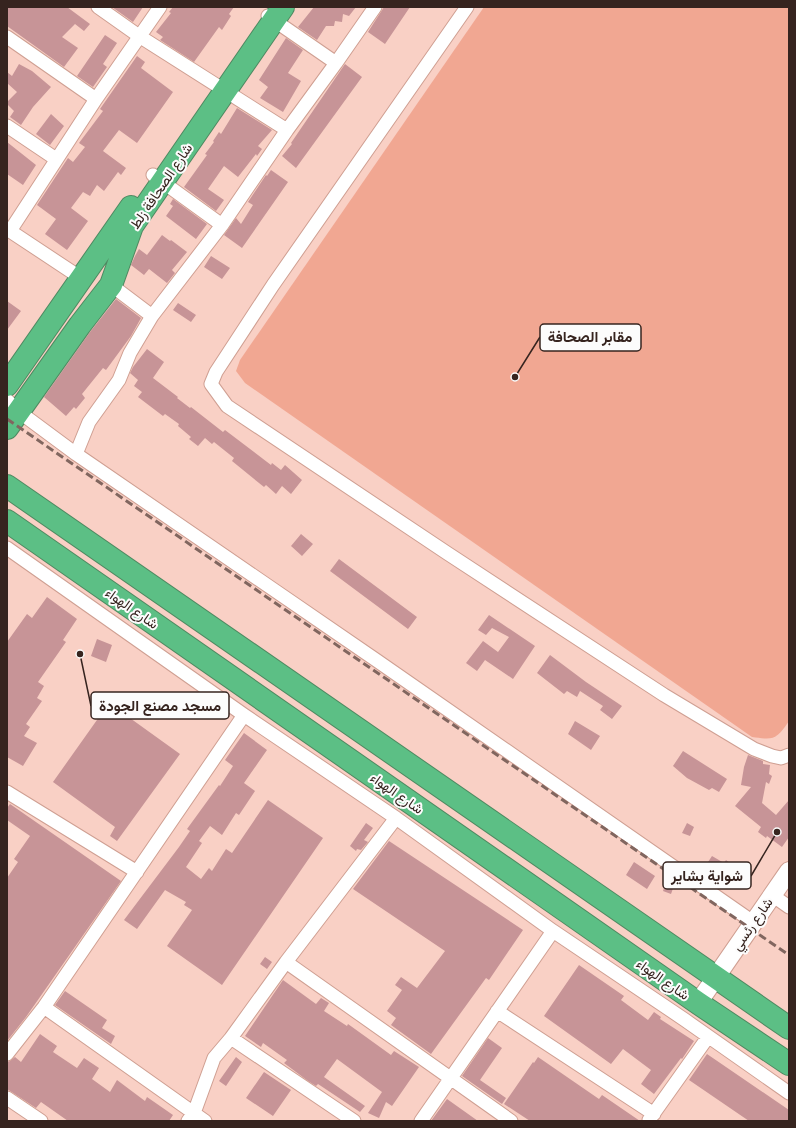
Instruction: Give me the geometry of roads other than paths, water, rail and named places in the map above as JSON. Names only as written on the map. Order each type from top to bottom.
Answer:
[{"type":"highway","name":"شارع الصحافة زلط","points":[[7,385],[81,278],[158,179],[273,12]]},
{"type":"highway","name":"شارع الصحافة زلط","points":[[11,413],[111,285],[132,226],[158,179]]},
{"type":"highway","name":"شارع الهواء","points":[[7,486],[789,1028]]},
{"type":"highway","name":"شارع الهواء","points":[[7,520],[300,725],[692,1011],[789,1064]]},
{"type":"street","points":[[98,7],[139,36],[287,130]]},
{"type":"street","points":[[81,278],[8,230],[160,7]]},
{"type":"street","points":[[76,454],[89,422],[118,380],[130,353],[152,316],[222,225],[287,130],[336,64],[375,7]]},
{"type":"street","points":[[467,7],[273,285],[216,372],[210,384],[227,406],[447,553],[664,695],[754,749],[781,758],[789,755]]},
{"type":"street","points":[[273,12],[336,64]]},
{"type":"street","points":[[7,37],[96,99]]},
{"type":"street","points":[[7,126],[56,159]]},
{"type":"street","points":[[158,179],[222,225]]},
{"type":"street","points":[[111,285],[152,316]]},
{"type":"street","points":[[11,413],[76,454],[753,922]]},
{"type":"street","points":[[7,548],[244,715],[396,818],[553,930],[692,1011],[708,1036],[789,1093]]},
{"type":"street","points":[[7,1054],[44,1007],[244,715]]},
{"type":"street","points":[[288,744],[300,725]]},
{"type":"street","points":[[7,792],[137,872]]},
{"type":"street","points":[[191,1117],[214,1058],[231,1038],[286,962],[396,818]]},
{"type":"street","name":"شارع رئسي","points":[[692,1011],[789,871]]},
{"type":"street","points":[[772,895],[789,907]]},
{"type":"street","points":[[421,1121],[553,930]]},
{"type":"street","points":[[286,962],[511,1121]]},
{"type":"street","points":[[44,1007],[191,1117],[205,1121]]},
{"type":"street","points":[[497,1011],[651,1118],[708,1036]]},
{"type":"street","points":[[231,1038],[354,1121]]},
{"type":"street","points":[[7,1098],[41,1121]]},
{"type":"railway","points":[[7,419],[789,955]]},
{"type":"place","name":"مقابر الصحافة","points":[[515,377]]},
{"type":"place","name":"مسجد مصنع الجودة","points":[[80,654]]},
{"type":"place","name":"شواية بشاير","points":[[777,832]]}]
